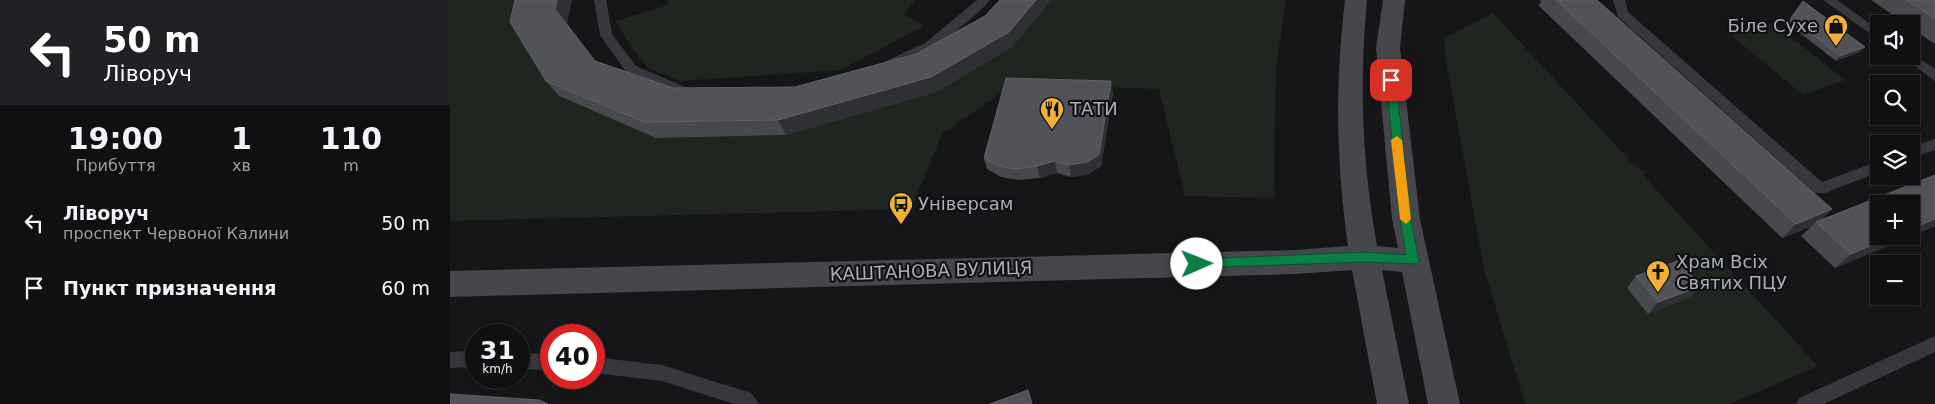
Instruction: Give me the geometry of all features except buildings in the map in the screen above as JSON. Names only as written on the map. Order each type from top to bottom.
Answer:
[{"type":"main road","points":[[1356,0],[1351,47],[1349,118],[1358,217],[1393,404]]},
{"type":"main road","points":[[1394,0],[1388,48],[1402,190],[1413,261],[1444,404]]},
{"type":"main road","name":"КАШТАНОВА ВУЛИЦЯ","points":[[450,284],[1296,262],[1365,257],[1413,261]]},
{"type":"lane","points":[[600,0],[606,35],[631,69],[683,92],[708,92]]},
{"type":"lane","points":[[878,71],[930,46],[984,0]]},
{"type":"lane","points":[[1619,0],[1622,14],[1820,189],[1870,170]]},
{"type":"lane","points":[[1829,0],[1870,30]]},
{"type":"lane","points":[[1920,65],[1935,76]]},
{"type":"lane","points":[[1920,150],[1935,144]]},
{"type":"lane","points":[[1805,404],[1935,344]]},
{"type":"lane","points":[[450,360],[465,359]]},
{"type":"lane","points":[[605,366],[662,373],[745,399],[750,404]]},
{"type":"shaded area","points":[[450,0],[531,0],[559,96],[656,138],[786,135],[1012,47],[1051,0],[1286,0],[1276,69],[1274,198],[1185,196],[1159,89],[1014,84],[942,134],[911,209],[450,221]]},
{"type":"shaded area","points":[[668,0],[916,0],[904,14],[924,26],[841,70],[680,81],[648,68],[631,47],[616,21],[668,5]]},
{"type":"shaded area","points":[[1493,13],[1635,166],[1647,173],[1642,174],[1818,366],[1730,404],[1525,404],[1484,269],[1445,56],[1444,38]]},
{"type":"shaded area","points":[[1773,23],[1845,80],[1803,95],[1732,36]]},
{"type":"slow traffic","points":[[1397,140],[1406,219]]},
{"type":"place","name":"Біле Сухе","points":[[1836,47]]},
{"type":"place","name":"ТАТИ","points":[[1052,130]]},
{"type":"place","name":"Універсам","points":[[901,225]]},
{"type":"place","name":"Храм Всіх Святих ПЦУ","points":[[1658,293]]},
{"type":"route","points":[[1197,264],[1296,262],[1365,257],[1413,261],[1406,219],[1391,80]]}]
